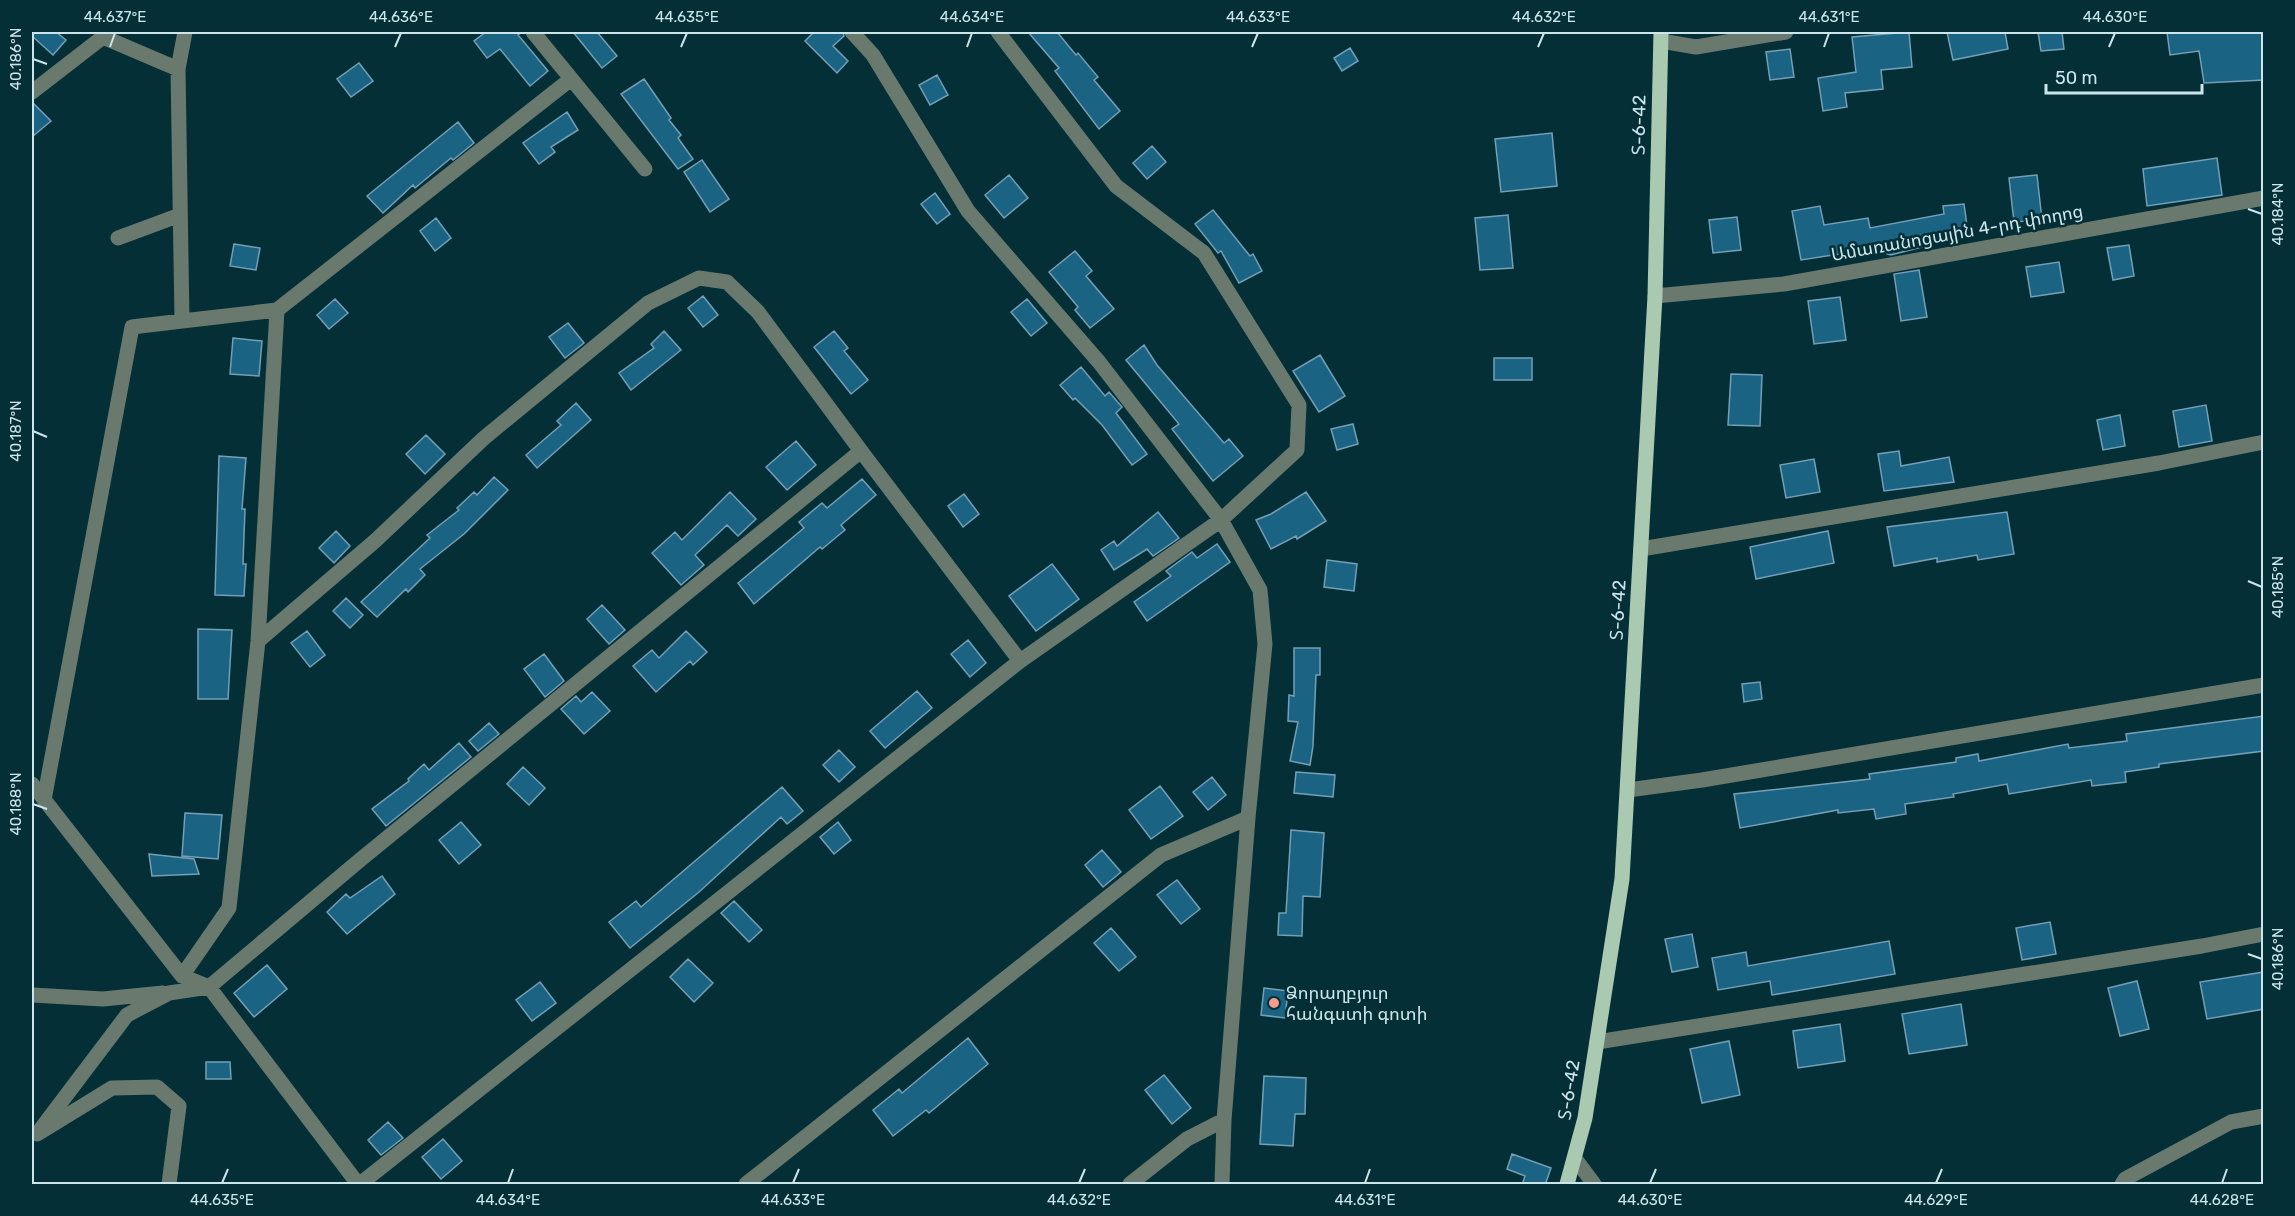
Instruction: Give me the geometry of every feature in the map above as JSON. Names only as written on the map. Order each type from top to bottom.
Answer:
[{"type":"main road","name":"Տ-6-42","points":[[1567,1185],[1576,1160],[1585,1118],[1622,879],[1655,296],[1661,36]]},
{"type":"street","points":[[182,321],[178,69],[184,32]]},
{"type":"street","points":[[533,32],[645,169]]},
{"type":"street","points":[[852,32],[873,55],[968,211],[1099,363],[1221,520],[1260,590],[1265,644],[1248,818],[1224,1120],[1222,1185]]},
{"type":"street","points":[[32,784],[182,976],[209,987],[359,1185],[1020,661],[1221,520],[1297,450],[1299,405],[1204,253],[1116,186],[998,32]]},
{"type":"street","points":[[1661,36],[1696,47],[1786,32]]},
{"type":"street","points":[[32,92],[102,37],[178,69]]},
{"type":"street","points":[[44,800],[132,327],[277,310],[571,79]]},
{"type":"street","name":"Ամառանոցային 4-րդ փողոց","points":[[1655,296],[1784,284],[2264,198]]},
{"type":"street","points":[[118,238],[180,215]]},
{"type":"street","points":[[258,641],[375,541],[484,438],[611,333],[648,303],[699,278],[727,282],[758,312],[1020,661]]},
{"type":"street","points":[[182,976],[229,908],[258,641],[277,310]]},
{"type":"street","points":[[1641,549],[2159,463],[2264,442]]},
{"type":"street","points":[[32,995],[103,999],[209,987],[360,860],[861,451]]},
{"type":"street","points":[[1628,790],[1702,780],[2264,685]]},
{"type":"street","points":[[746,1185],[1161,855],[1248,818]]},
{"type":"street","points":[[1596,1042],[2202,946],[2264,934]]},
{"type":"street","points":[[34,1137],[127,1015],[169,993]]},
{"type":"street","points":[[34,1137],[112,1088],[158,1087],[179,1106],[169,1185]]},
{"type":"street","points":[[2121,1185],[2125,1179],[2231,1122],[2264,1116]]},
{"type":"street","points":[[1130,1185],[1187,1139],[1224,1120]]},
{"type":"street","points":[[1576,1160],[1594,1185]]},
{"type":"building","points":[[32,32],[56,32],[66,40],[53,55],[32,36]]},
{"type":"building","points":[[486,32],[522,32],[518,35],[548,71],[530,86],[500,49],[487,58],[474,41]]},
{"type":"building","points":[[573,32],[597,32],[617,56],[602,68]]},
{"type":"building","points":[[814,32],[843,32],[844,36],[833,46],[848,61],[837,73],[805,41]]},
{"type":"building","points":[[1028,32],[1057,32],[1098,77],[1094,80],[1120,111],[1099,129],[1055,71],[1059,68]]},
{"type":"building","points":[[1909,32],[1912,67],[1881,70],[1883,89],[1845,93],[1847,107],[1823,111],[1818,78],[1856,72],[1852,37]]},
{"type":"building","points":[[1947,32],[2005,32],[2008,49],[1953,60]]},
{"type":"building","points":[[2038,32],[2062,32],[2064,49],[2041,51]]},
{"type":"building","points":[[2167,32],[2264,32],[2264,80],[2204,83],[2199,51],[2170,55]]},
{"type":"building","points":[[1350,48],[1358,61],[1342,71],[1334,58]]},
{"type":"building","points":[[1790,49],[1794,77],[1770,80],[1766,52]]},
{"type":"building","points":[[359,63],[373,81],[351,97],[337,79]]},
{"type":"building","points":[[937,75],[948,95],[930,105],[919,85]]},
{"type":"building","points":[[644,79],[671,118],[669,120],[681,135],[678,138],[693,159],[678,169],[621,94]]},
{"type":"building","points":[[32,102],[51,121],[32,137]]},
{"type":"building","points":[[567,112],[578,130],[551,147],[555,152],[539,164],[523,143]]},
{"type":"building","points":[[458,122],[474,143],[453,160],[451,158],[415,188],[413,185],[383,213],[367,196]]},
{"type":"building","points":[[1552,133],[1557,186],[1501,192],[1495,139]]},
{"type":"building","points":[[1152,146],[1166,162],[1147,179],[1133,163]]},
{"type":"building","points":[[2217,158],[2222,195],[2147,206],[2143,169]]},
{"type":"building","points":[[702,160],[729,199],[710,212],[684,172]]},
{"type":"building","points":[[1009,175],[1028,198],[1004,218],[985,195]]},
{"type":"building","points":[[2037,175],[2042,220],[2014,222],[2009,178]]},
{"type":"building","points":[[935,193],[950,214],[937,224],[921,204]]},
{"type":"building","points":[[1964,204],[1968,233],[1924,239],[1926,246],[1891,255],[1887,254],[1885,247],[1801,260],[1792,211],[1820,206],[1824,225],[1868,218],[1870,228],[1944,214],[1943,206]]},
{"type":"building","points":[[1213,210],[1250,256],[1253,254],[1262,271],[1239,283],[1221,251],[1218,253],[1195,224]]},
{"type":"building","points":[[1508,215],[1513,268],[1480,270],[1475,218]]},
{"type":"building","points":[[1737,217],[1741,250],[1713,253],[1709,220]]},
{"type":"building","points":[[436,218],[451,238],[435,251],[420,231]]},
{"type":"building","points":[[234,244],[260,248],[256,270],[230,266]]},
{"type":"building","points":[[2129,245],[2134,276],[2113,280],[2107,248]]},
{"type":"building","points":[[1075,251],[1092,271],[1086,276],[1114,309],[1090,328],[1075,310],[1078,307],[1049,272]]},
{"type":"building","points":[[2059,262],[2064,292],[2031,297],[2026,267]]},
{"type":"building","points":[[1919,270],[1927,317],[1901,321],[1894,274]]},
{"type":"building","points":[[703,296],[718,315],[703,327],[688,308]]},
{"type":"building","points":[[1840,297],[1846,340],[1814,344],[1808,301]]},
{"type":"building","points":[[335,299],[348,313],[329,329],[317,315]]},
{"type":"building","points":[[1027,299],[1047,323],[1031,336],[1011,312]]},
{"type":"building","points":[[568,323],[584,343],[565,358],[549,337]]},
{"type":"building","points":[[664,331],[681,350],[631,390],[619,373],[654,348],[651,344]]},
{"type":"building","points":[[834,331],[848,348],[844,351],[868,380],[851,394],[814,347]]},
{"type":"building","points":[[233,338],[262,341],[259,376],[230,374]]},
{"type":"building","points":[[1144,345],[1157,365],[1224,443],[1229,439],[1243,456],[1213,481],[1172,429],[1179,424],[1126,360]]},
{"type":"building","points":[[1320,355],[1345,396],[1319,412],[1293,371]]},
{"type":"building","points":[[1494,358],[1532,358],[1532,380],[1494,380]]},
{"type":"building","points":[[1081,367],[1105,396],[1109,392],[1122,407],[1116,413],[1147,454],[1132,465],[1102,425],[1075,398],[1073,400],[1060,385]]},
{"type":"building","points":[[1731,374],[1762,375],[1760,426],[1728,425]]},
{"type":"building","points":[[576,403],[591,420],[537,468],[526,455],[561,425],[557,421]]},
{"type":"building","points":[[2206,405],[2212,441],[2179,447],[2173,411]]},
{"type":"building","points":[[2120,415],[2125,446],[2103,450],[2097,420]]},
{"type":"building","points":[[1353,424],[1358,444],[1337,450],[1331,429]]},
{"type":"building","points":[[426,435],[445,454],[425,474],[406,454]]},
{"type":"building","points":[[796,441],[816,465],[787,490],[766,467]]},
{"type":"building","points":[[1899,451],[1901,466],[1949,457],[1954,482],[1884,491],[1878,454]]},
{"type":"building","points":[[219,456],[246,458],[242,509],[245,509],[244,596],[215,595]]},
{"type":"building","points":[[1814,459],[1820,492],[1786,498],[1780,465]]},
{"type":"building","points":[[494,477],[508,490],[464,534],[420,569],[425,575],[408,592],[406,589],[377,617],[361,602],[430,538],[427,535],[459,510],[457,508],[474,492],[477,495]]},
{"type":"building","points":[[862,479],[876,495],[841,525],[845,530],[822,549],[820,547],[754,604],[738,583],[804,528],[799,522],[822,503],[827,508]]},
{"type":"building","points":[[730,492],[756,519],[738,536],[727,525],[695,555],[704,565],[681,585],[652,553],[675,532],[682,540]]},
{"type":"building","points":[[1306,492],[1326,521],[1297,539],[1296,536],[1271,549],[1256,520],[1271,514]]},
{"type":"building","points":[[964,494],[979,514],[963,527],[948,506]]},
{"type":"building","points":[[1158,512],[1179,538],[1153,556],[1147,549],[1114,570],[1101,550],[1114,541],[1117,546]]},
{"type":"building","points":[[2007,512],[2014,554],[1978,560],[1977,555],[1937,562],[1937,558],[1894,566],[1887,527]]},
{"type":"building","points":[[336,531],[350,546],[334,563],[319,548]]},
{"type":"building","points":[[1828,531],[1834,563],[1756,579],[1750,547]]},
{"type":"building","points":[[1217,544],[1230,562],[1147,621],[1134,602],[1171,576],[1166,571],[1192,552],[1197,558]]},
{"type":"building","points":[[1327,560],[1357,564],[1354,591],[1324,587]]},
{"type":"building","points":[[1052,564],[1079,599],[1036,631],[1009,596]]},
{"type":"building","points":[[346,598],[363,615],[350,628],[333,611]]},
{"type":"building","points":[[602,605],[625,630],[609,644],[587,619]]},
{"type":"building","points":[[198,629],[232,630],[228,699],[198,699]]},
{"type":"building","points":[[307,631],[325,655],[310,667],[291,643]]},
{"type":"building","points":[[686,631],[707,652],[693,665],[690,661],[656,692],[633,666],[652,650],[659,658]]},
{"type":"building","points":[[968,640],[986,663],[970,677],[951,654]]},
{"type":"building","points":[[1294,648],[1320,648],[1320,675],[1316,675],[1310,765],[1290,761],[1298,722],[1288,721],[1289,695],[1294,696]]},
{"type":"building","points":[[544,654],[564,681],[545,697],[524,669]]},
{"type":"building","points":[[1760,682],[1762,699],[1744,702],[1742,684]]},
{"type":"building","points":[[917,691],[932,708],[885,748],[870,731]]},
{"type":"building","points":[[592,692],[610,711],[584,734],[561,709],[576,696],[581,702]]},
{"type":"building","points":[[2264,716],[2264,751],[2159,764],[2159,767],[2125,772],[2126,782],[2092,786],[2091,780],[2009,794],[2007,784],[1953,794],[1954,797],[1905,804],[1906,814],[1876,819],[1874,809],[1838,813],[1838,810],[1740,828],[1734,794],[1870,779],[1869,774],[1956,762],[1956,758],[1978,754],[1979,761],[2068,744],[2069,748],[2127,741],[2126,734]]},
{"type":"building","points":[[489,723],[499,734],[478,751],[469,741]]},
{"type":"building","points":[[459,743],[471,757],[386,826],[372,809],[409,781],[408,779],[424,764],[429,770]]},
{"type":"building","points":[[839,750],[855,767],[839,782],[823,765]]},
{"type":"building","points":[[523,767],[545,788],[529,805],[507,784]]},
{"type":"building","points":[[1296,772],[1335,775],[1333,797],[1294,793]]},
{"type":"building","points":[[1212,777],[1226,795],[1208,810],[1193,792]]},
{"type":"building","points":[[1160,786],[1183,816],[1151,839],[1129,810]]},
{"type":"building","points":[[782,787],[803,811],[787,824],[781,817],[699,892],[630,948],[609,922],[636,901],[641,907]]},
{"type":"building","points":[[185,813],[222,815],[218,859],[182,856]]},
{"type":"building","points":[[461,822],[481,845],[459,864],[439,840]]},
{"type":"building","points":[[838,822],[851,840],[834,854],[820,837]]},
{"type":"building","points":[[1291,830],[1324,833],[1320,897],[1303,896],[1302,936],[1278,935],[1279,913],[1286,913]]},
{"type":"building","points":[[1102,850],[1121,872],[1103,887],[1085,865]]},
{"type":"building","points":[[149,854],[194,859],[199,874],[152,876]]},
{"type":"building","points":[[382,876],[395,894],[347,934],[327,912],[346,894],[350,898]]},
{"type":"building","points":[[1177,880],[1200,909],[1181,924],[1157,895]]},
{"type":"building","points":[[734,901],[762,930],[749,942],[721,913]]},
{"type":"building","points":[[2050,922],[2056,954],[2022,960],[2016,928]]},
{"type":"building","points":[[1111,928],[1136,957],[1119,971],[1094,943]]},
{"type":"building","points":[[1692,934],[1698,967],[1672,972],[1665,939]]},
{"type":"building","points":[[1889,941],[1895,974],[1772,995],[1770,981],[1718,990],[1712,958],[1746,952],[1748,966]]},
{"type":"building","points":[[688,959],[713,983],[694,1002],[670,977]]},
{"type":"building","points":[[267,965],[287,989],[254,1017],[234,993]]},
{"type":"building","points":[[2264,972],[2264,1009],[2207,1019],[2200,982]]},
{"type":"building","points":[[2137,981],[2149,1029],[2120,1036],[2108,988]]},
{"type":"building","points":[[540,982],[556,1003],[532,1021],[516,1000]]},
{"type":"building","name":"Ձորաղբյուր հանգստի գոտի","points":[[1264,988],[1288,991],[1285,1018],[1261,1015]]},
{"type":"building","points":[[1961,1004],[1967,1045],[1909,1054],[1902,1014]]},
{"type":"building","points":[[1840,1024],[1845,1061],[1798,1068],[1793,1031]]},
{"type":"building","points":[[968,1038],[988,1064],[929,1113],[926,1110],[893,1136],[873,1110],[899,1089],[902,1093]]},
{"type":"building","points":[[1729,1041],[1740,1095],[1702,1103],[1690,1049]]},
{"type":"building","points":[[206,1062],[230,1062],[231,1079],[206,1079]]},
{"type":"building","points":[[1164,1075],[1191,1108],[1172,1124],[1145,1090]]},
{"type":"building","points":[[1264,1076],[1306,1078],[1305,1114],[1295,1114],[1293,1146],[1260,1144]]},
{"type":"building","points":[[388,1122],[403,1138],[381,1155],[368,1140]]},
{"type":"building","points":[[443,1139],[462,1161],[441,1179],[422,1157]]},
{"type":"building","points":[[1512,1154],[1551,1168],[1545,1185],[1522,1185],[1525,1176],[1507,1169]]},
{"type":"place","name":"Ձորաղբյուր հանգստի գոտի","points":[[1274,1003]]}]
